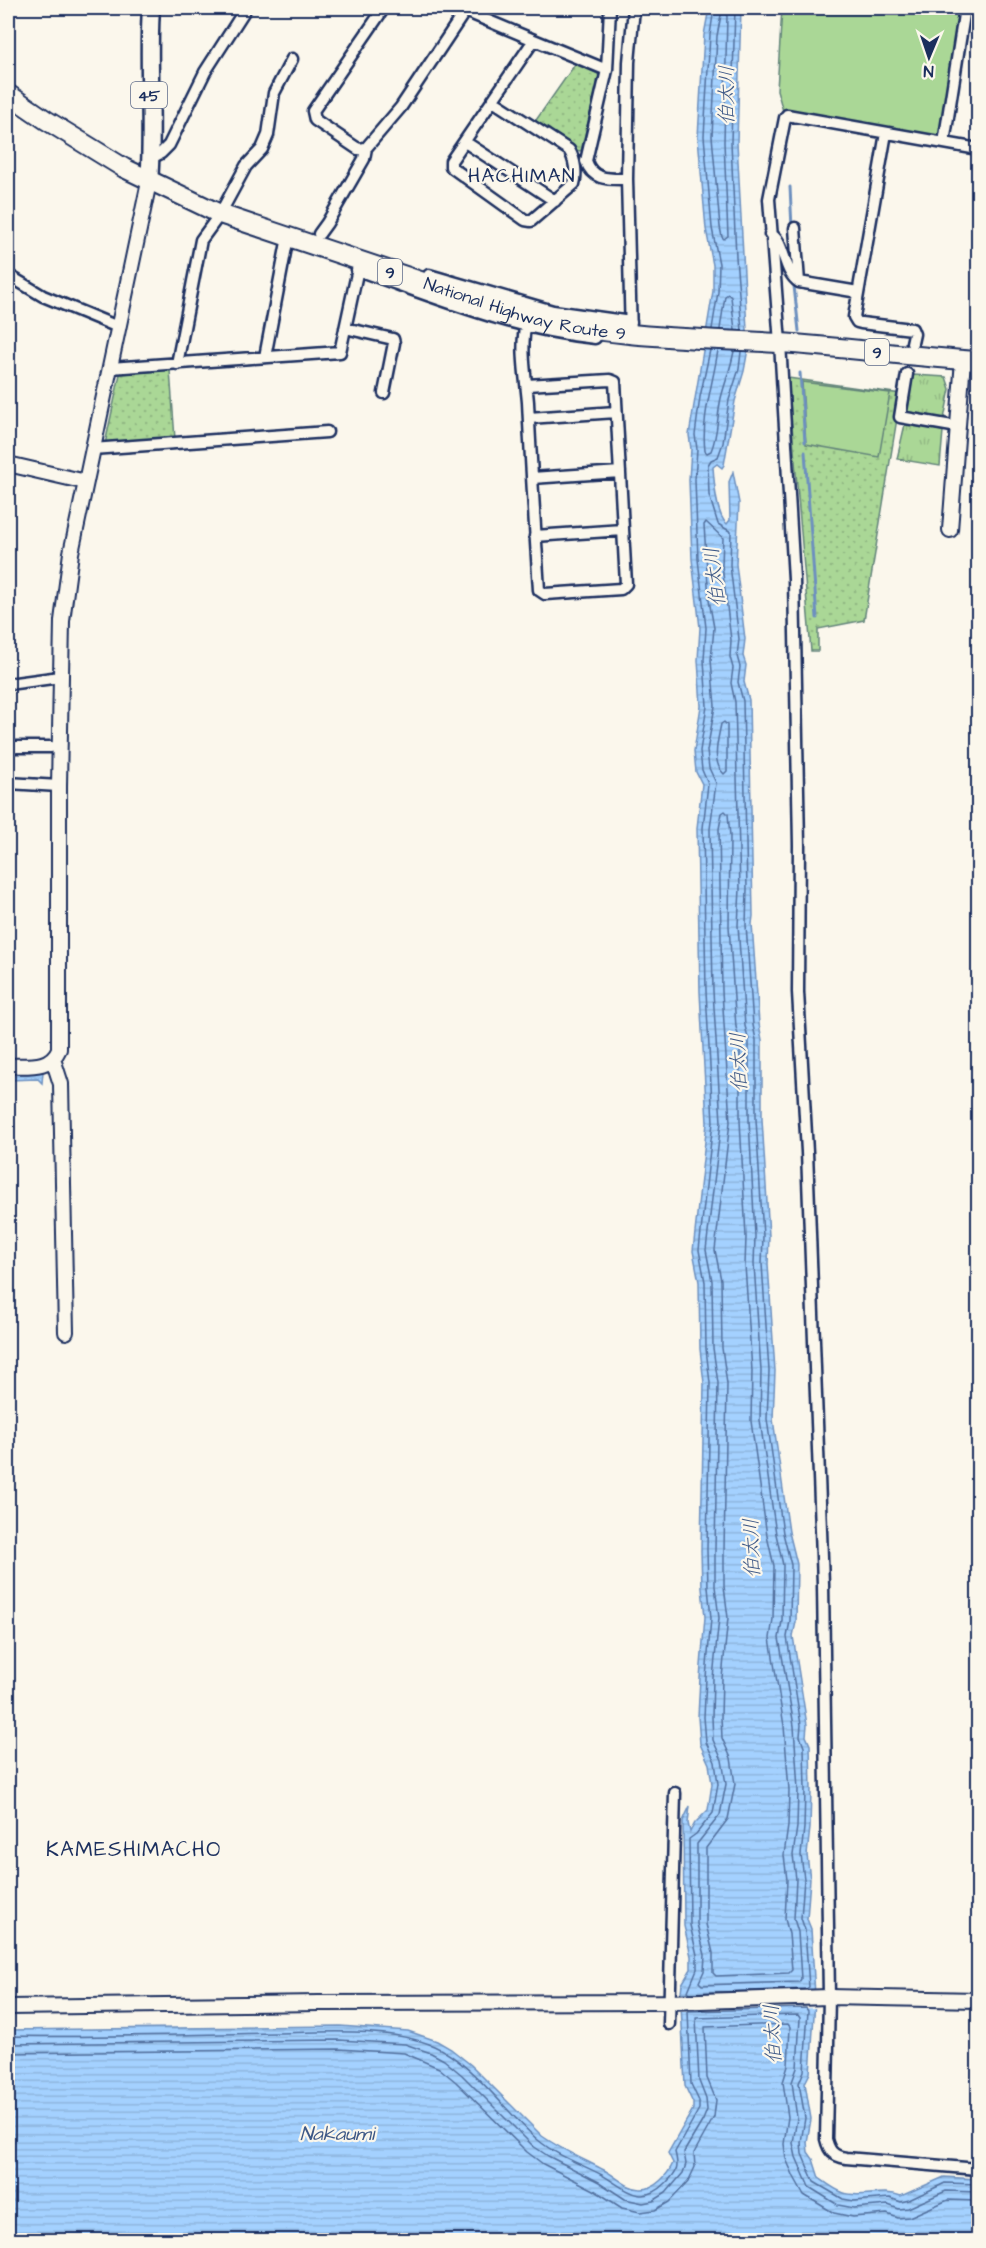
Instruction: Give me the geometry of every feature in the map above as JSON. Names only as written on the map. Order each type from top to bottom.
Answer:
[{"type":"highway","name":"National Highway Route 9","points":[[8,94],[45,120],[149,182],[220,214],[288,237],[358,266],[534,318],[571,326],[971,361]]},
{"type":"main road","name":"45","points":[[149,182],[151,8]]},
{"type":"street","points":[[151,158],[161,153],[169,145],[206,72],[246,8]]},
{"type":"street","points":[[366,148],[358,149],[315,120],[313,111],[384,8]]},
{"type":"street","points":[[610,8],[606,70],[586,161],[589,170],[603,179],[627,179]]},
{"type":"street","points":[[358,266],[526,325],[577,336],[628,342],[634,330],[627,179],[634,8]]},
{"type":"street","points":[[944,143],[965,8]]},
{"type":"street","points":[[319,234],[364,159],[366,148],[401,107],[461,9],[606,70]]},
{"type":"street","points":[[493,101],[571,152],[575,181],[533,220],[525,220],[451,168],[451,161],[534,40]]},
{"type":"street","points":[[177,364],[201,240],[220,214],[246,166],[262,148],[268,135],[274,93],[292,59]]},
{"type":"street","points":[[978,149],[787,115],[769,199],[794,579],[800,845],[798,992],[807,1152],[823,1584],[829,1997],[826,2139],[831,2152],[837,2157],[978,2169]]},
{"type":"street","points":[[886,133],[854,314],[857,322],[912,328],[914,334],[912,343]]},
{"type":"street","points":[[465,142],[555,201]]},
{"type":"street","points":[[8,1066],[44,1065],[53,1059],[61,1040],[59,786],[61,639],[65,598],[71,553],[149,182]]},
{"type":"street","points":[[795,228],[799,282]]},
{"type":"street","points":[[770,234],[776,236],[788,270],[799,282],[858,292]]},
{"type":"street","points":[[265,357],[288,237]]},
{"type":"street","points":[[110,368],[340,352],[362,254],[530,308],[553,311],[634,330]]},
{"type":"street","points":[[8,275],[43,296],[118,327]]},
{"type":"street","points":[[526,325],[524,333],[538,590],[545,594],[621,589],[626,584],[615,382],[610,380],[527,385]]},
{"type":"street","points":[[345,328],[393,339],[384,393]]},
{"type":"street","points":[[950,530],[958,427],[971,361]]},
{"type":"street","points":[[907,374],[900,417],[958,427]]},
{"type":"street","points":[[529,418],[616,412]]},
{"type":"street","points":[[92,450],[327,432]]},
{"type":"street","points":[[8,464],[86,482]]},
{"type":"street","points":[[532,478],[620,472]]},
{"type":"street","points":[[535,536],[623,530]]},
{"type":"street","points":[[8,684],[60,677]]},
{"type":"street","points":[[8,747],[51,747]]},
{"type":"street","points":[[8,783],[59,786]]},
{"type":"street","points":[[53,1059],[61,1084],[66,1332]]},
{"type":"street","points":[[669,2024],[675,1793]]},
{"type":"street","points":[[8,2007],[669,2002],[829,1997],[978,2000]]},
{"type":"green space","points":[[782,8],[962,8],[943,135],[935,139],[783,111],[777,90]]},
{"type":"green space","points":[[576,63],[598,74],[599,77],[581,151],[574,150],[534,123]]},
{"type":"green space","points":[[170,370],[175,439],[105,444],[120,374]]},
{"type":"green space","points":[[913,375],[946,377],[950,389],[944,419],[907,414]]},
{"type":"green space","points":[[788,378],[901,394],[864,620],[818,629],[818,651],[811,651]]},
{"type":"green space","points":[[802,382],[890,393],[879,457],[806,444]]},
{"type":"green space","points":[[905,424],[943,431],[940,466],[897,459]]},
{"type":"water","name":"伯太川","points":[[709,8],[741,8],[737,142],[748,349],[735,401],[724,465],[722,468],[717,464],[713,467],[718,506],[727,524],[730,520],[729,482],[733,472],[739,503],[736,564],[745,639],[744,682],[749,700],[752,924],[762,1040],[762,1119],[775,1371],[773,1419],[789,1532],[797,1564],[796,1622],[793,1636],[807,1725],[806,1736],[810,1745],[810,1828],[807,1855],[810,1879],[807,1919],[811,1929],[815,1995],[680,1999],[682,1984],[691,1969],[691,1956],[684,1926],[683,1821],[690,1806],[688,1823],[690,1832],[695,1823],[708,1810],[712,1784],[709,1764],[700,1744],[698,1717],[705,1617],[701,1550],[704,1383],[700,1349],[699,1282],[693,1251],[707,1123],[700,992],[697,828],[702,784],[696,772],[694,751],[701,706],[698,660],[700,628],[692,559],[689,480],[691,449],[689,435],[713,291],[713,265],[706,229],[698,137],[704,35]]},
{"type":"water","points":[[8,1072],[43,1072],[42,1083],[38,1079],[8,1080]]},
{"type":"water","name":"Nakaumi","points":[[815,2001],[810,2073],[805,2083],[811,2119],[807,2142],[808,2152],[813,2159],[819,2178],[837,2190],[851,2195],[887,2193],[901,2196],[944,2177],[978,2179],[978,2240],[8,2240],[8,2030],[340,2026],[408,2031],[437,2041],[451,2049],[471,2065],[542,2136],[627,2185],[642,2189],[652,2187],[668,2172],[673,2163],[668,2153],[693,2109],[693,2103],[685,2086],[681,2004]]},
{"type":"pier","points":[[818,2001],[817,2008],[678,2011],[678,2004]]},
{"type":"waterway","points":[[790,187],[792,228]]},
{"type":"waterway","points":[[794,286],[799,331]]},
{"type":"waterway","points":[[800,373],[805,442]]},
{"type":"waterway","points":[[805,452],[817,618]]},
{"type":"district","name":"HACHIMAN","points":[[522,175]]},
{"type":"district","name":"KAMESHIMACHO","points":[[134,1849]]}]
